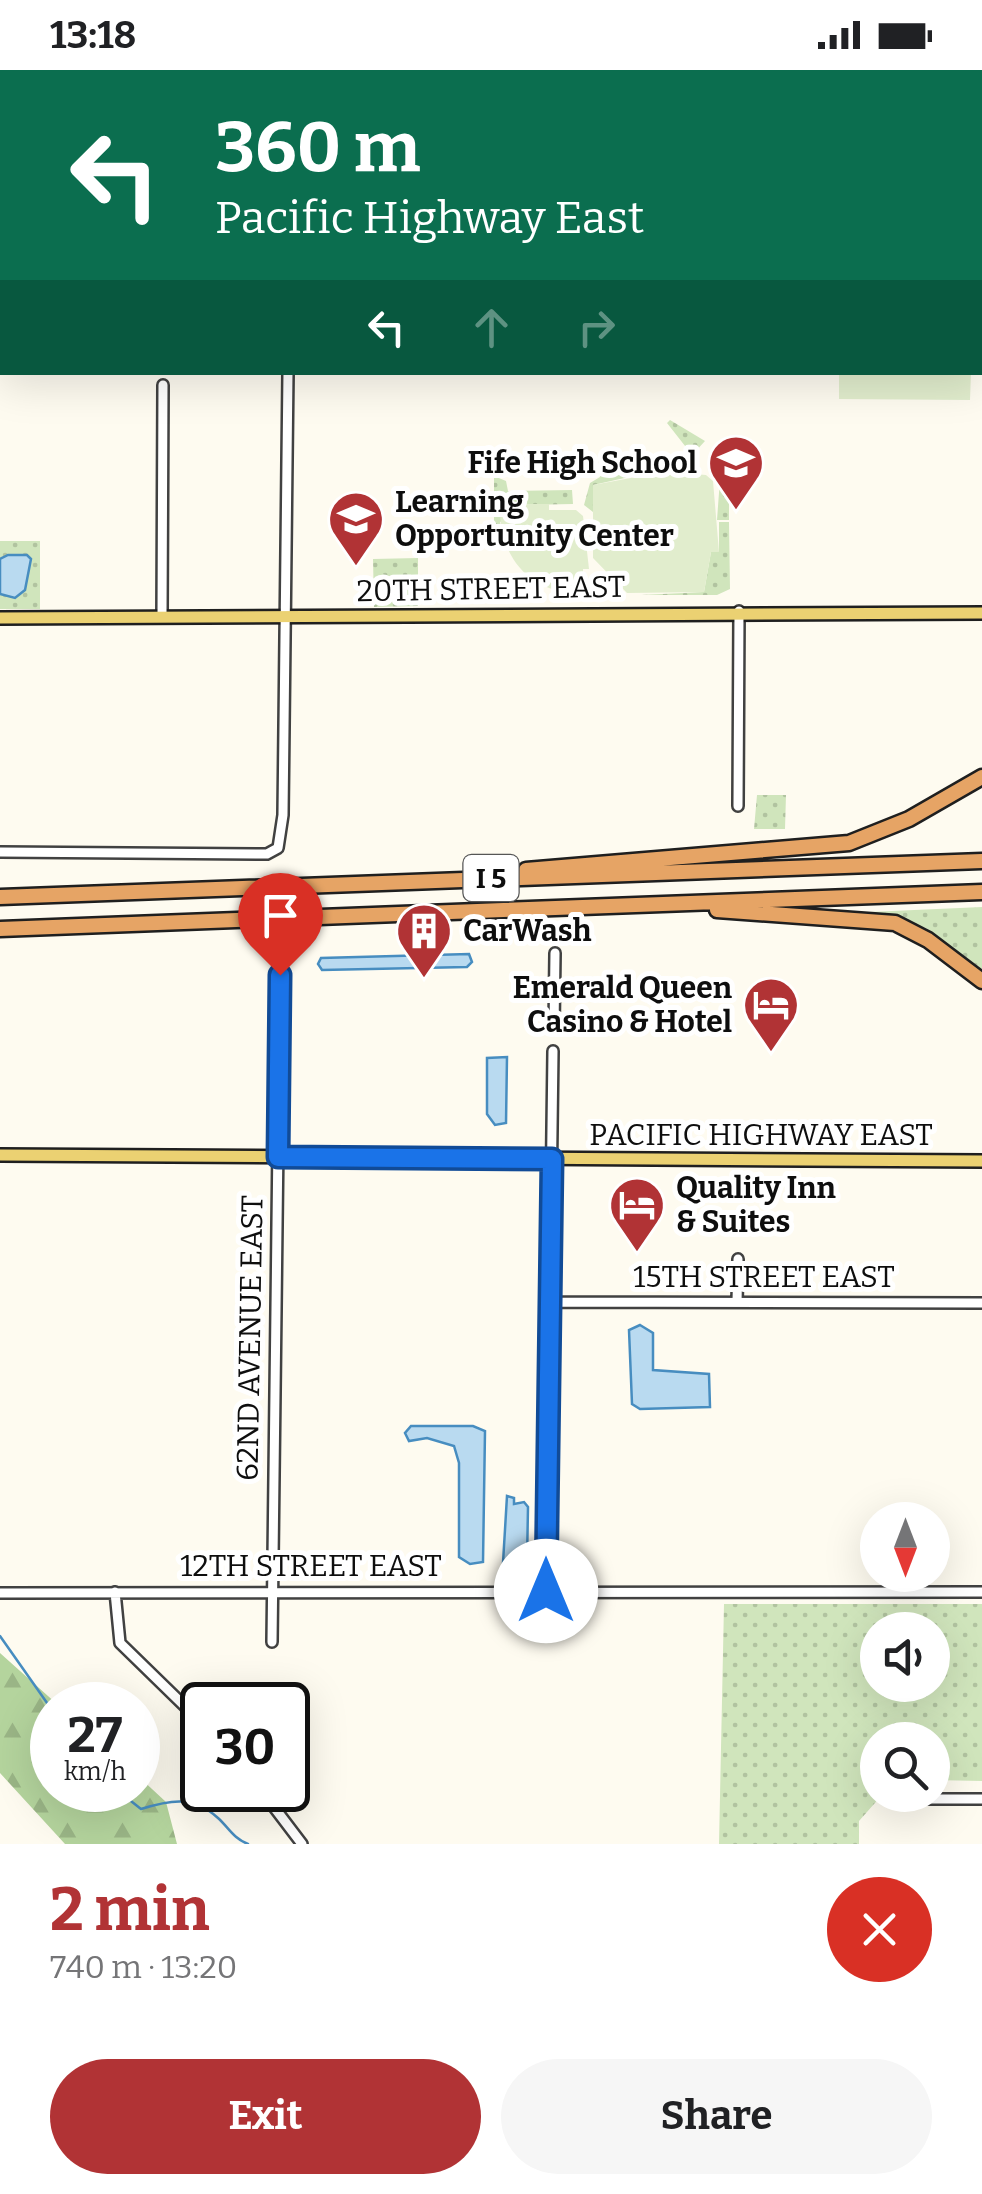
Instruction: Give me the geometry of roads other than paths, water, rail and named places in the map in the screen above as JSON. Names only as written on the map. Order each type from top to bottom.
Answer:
[{"type":"highway","points":[[476,879],[540,867],[849,843],[908,819],[982,777]]},
{"type":"highway","name":"I 5","points":[[0,897],[982,861]]},
{"type":"highway","name":"I 5","points":[[0,929],[982,892]]},
{"type":"highway","points":[[572,906],[749,911],[895,923],[928,940],[982,981]]},
{"type":"main road","name":"20TH STREET EAST","points":[[0,618],[982,613]]},
{"type":"main road","name":"PACIFIC HIGHWAY EAST","points":[[0,1156],[982,1162]]},
{"type":"street","points":[[0,852],[269,854],[276,850],[282,828],[288,616],[288,375]]},
{"type":"street","points":[[162,616],[164,385]]},
{"type":"street","points":[[738,806],[739,612]]},
{"type":"street","points":[[554,1029],[555,953]]},
{"type":"street","name":"62ND AVENUE EAST","points":[[272,1642],[280,975]]},
{"type":"street","points":[[546,1591],[553,1051]]},
{"type":"street","points":[[737,1302],[738,1259]]},
{"type":"street","name":"15TH STREET EAST","points":[[547,1302],[982,1303]]},
{"type":"street","points":[[115,1592],[120,1643],[180,1702]]},
{"type":"street","name":"12TH STREET EAST","points":[[0,1593],[982,1592]]},
{"type":"street","points":[[950,1798],[982,1799]]},
{"type":"street","points":[[278,1812],[302,1844]]},
{"type":"water","points":[[27,555],[31,559],[25,590],[15,598],[0,594],[0,559]]},
{"type":"water","points":[[469,954],[472,962],[467,967],[322,970],[318,964],[321,958]]},
{"type":"water","points":[[507,1057],[506,1123],[495,1125],[487,1114],[487,1058]]},
{"type":"water","points":[[640,1325],[653,1333],[653,1370],[709,1374],[710,1407],[640,1409],[632,1404],[629,1330]]},
{"type":"water","points":[[411,1426],[473,1426],[485,1431],[483,1562],[470,1564],[459,1557],[459,1463],[454,1446],[427,1438],[409,1441],[405,1433]]},
{"type":"water","points":[[507,1496],[514,1498],[514,1504],[524,1502],[528,1507],[527,1562],[513,1573],[503,1563]]},
{"type":"waterway","points":[[0,1636],[32,1682]]},
{"type":"waterway","points":[[160,1805],[181,1802],[200,1806],[248,1844]]},
{"type":"place","name":"Fife High School","points":[[736,512]]},
{"type":"place","name":"Learning Opportunity Center","points":[[356,568]]},
{"type":"place","name":"CarWash","points":[[424,980]]},
{"type":"place","name":"Emerald Queen Casino & Hotel","points":[[771,1054]]},
{"type":"place","name":"Quality Inn & Suites","points":[[637,1254]]}]
